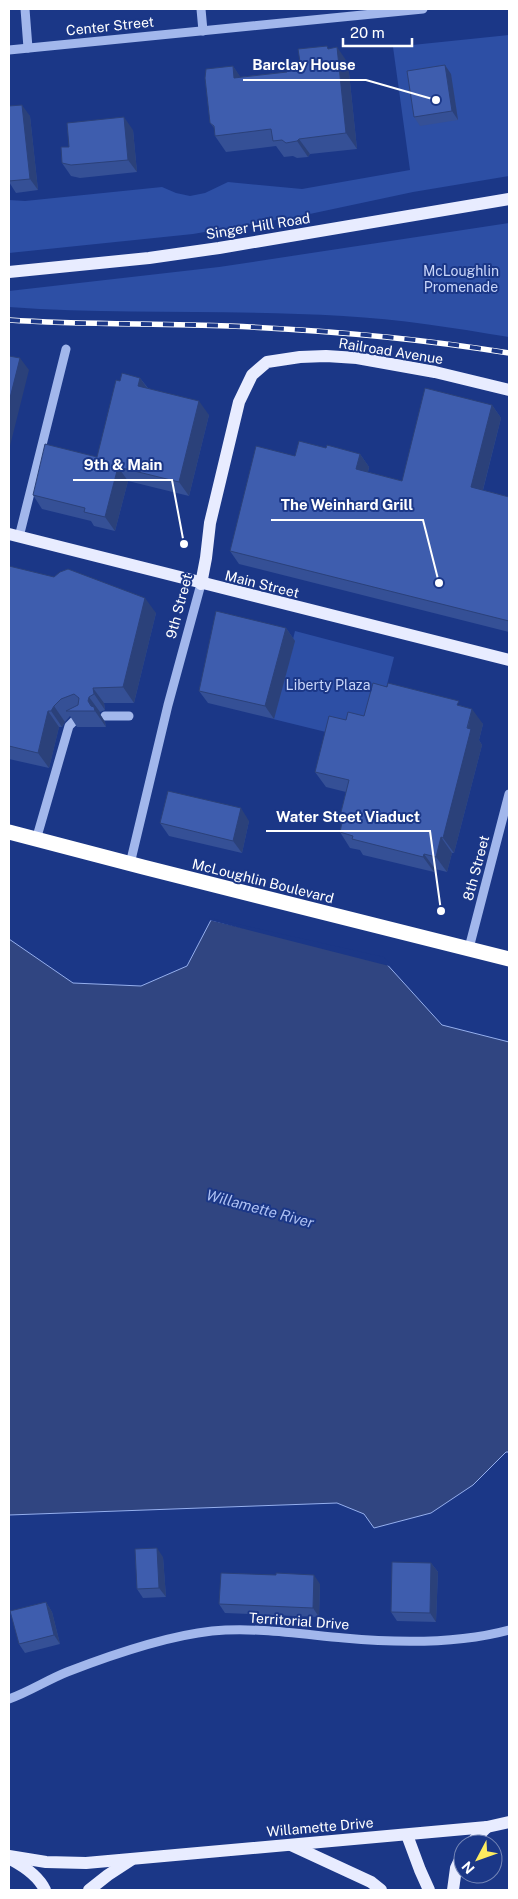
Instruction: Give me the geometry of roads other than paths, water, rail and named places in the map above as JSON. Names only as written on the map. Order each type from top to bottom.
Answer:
[{"type":"highway","name":"McLoughlin Boulevard","points":[[9,832],[136,866],[509,958]]},
{"type":"main road","name":"Singer Hill Road","points":[[9,272],[149,258],[229,247],[509,199]]},
{"type":"main road","name":"Railroad Avenue","points":[[267,362],[300,357],[357,358],[426,370],[509,390]]},
{"type":"main road","name":"9th Street","points":[[201,584],[210,523],[239,402],[252,376],[267,362]]},
{"type":"main road","name":"Main Street","points":[[14,535],[201,584],[509,660]]},
{"type":"main road","name":"Willamette Drive","points":[[9,1858],[86,1864],[133,1858],[487,1827],[509,1822]]},
{"type":"main road","points":[[480,1834],[487,1827]]},
{"type":"main road","points":[[407,1834],[429,1890]]},
{"type":"main road","points":[[291,1845],[371,1882],[381,1890]]},
{"type":"main road","points":[[9,1858],[25,1867],[45,1890]]},
{"type":"main road","name":"Willamette Drive","points":[[89,1890],[108,1874],[133,1858]]},
{"type":"street","points":[[25,9],[28,48]]},
{"type":"street","points":[[201,9],[203,31]]},
{"type":"street","name":"Center Street","points":[[9,50],[378,11],[423,9]]},
{"type":"street","points":[[14,535],[66,349]]},
{"type":"street","name":"9th Street","points":[[136,866],[168,705],[201,584]]},
{"type":"street","points":[[36,840],[69,726],[76,719],[84,716]]},
{"type":"street","points":[[105,716],[129,716]]},
{"type":"street","name":"8th Street","points":[[468,948],[509,794]]},
{"type":"street","name":"Territorial Drive","points":[[9,1699],[67,1672],[155,1642],[212,1632],[270,1630],[347,1638],[413,1641],[488,1636],[509,1630]]},
{"type":"water","name":"Willamette River","points":[[211,920],[383,960],[442,1025],[509,1042],[509,1452],[506,1452],[473,1485],[431,1513],[374,1528],[364,1514],[337,1503],[9,1515],[9,939],[73,983],[141,986],[187,966]]},
{"type":"railway","points":[[9,320],[64,323],[174,324],[299,330],[370,335],[509,353]]},
{"type":"place","name":"Barclay House","points":[[436,100]]},
{"type":"place","name":"9th & Main","points":[[184,544]]},
{"type":"place","name":"The Weinhard Grill","points":[[439,583]]},
{"type":"place","name":"Water Steet Viaduct","points":[[441,911]]},
{"type":"park label","name":"McLoughlin Promenade","points":[[461,280]]},
{"type":"park label","name":"Liberty Plaza","points":[[328,685]]}]
